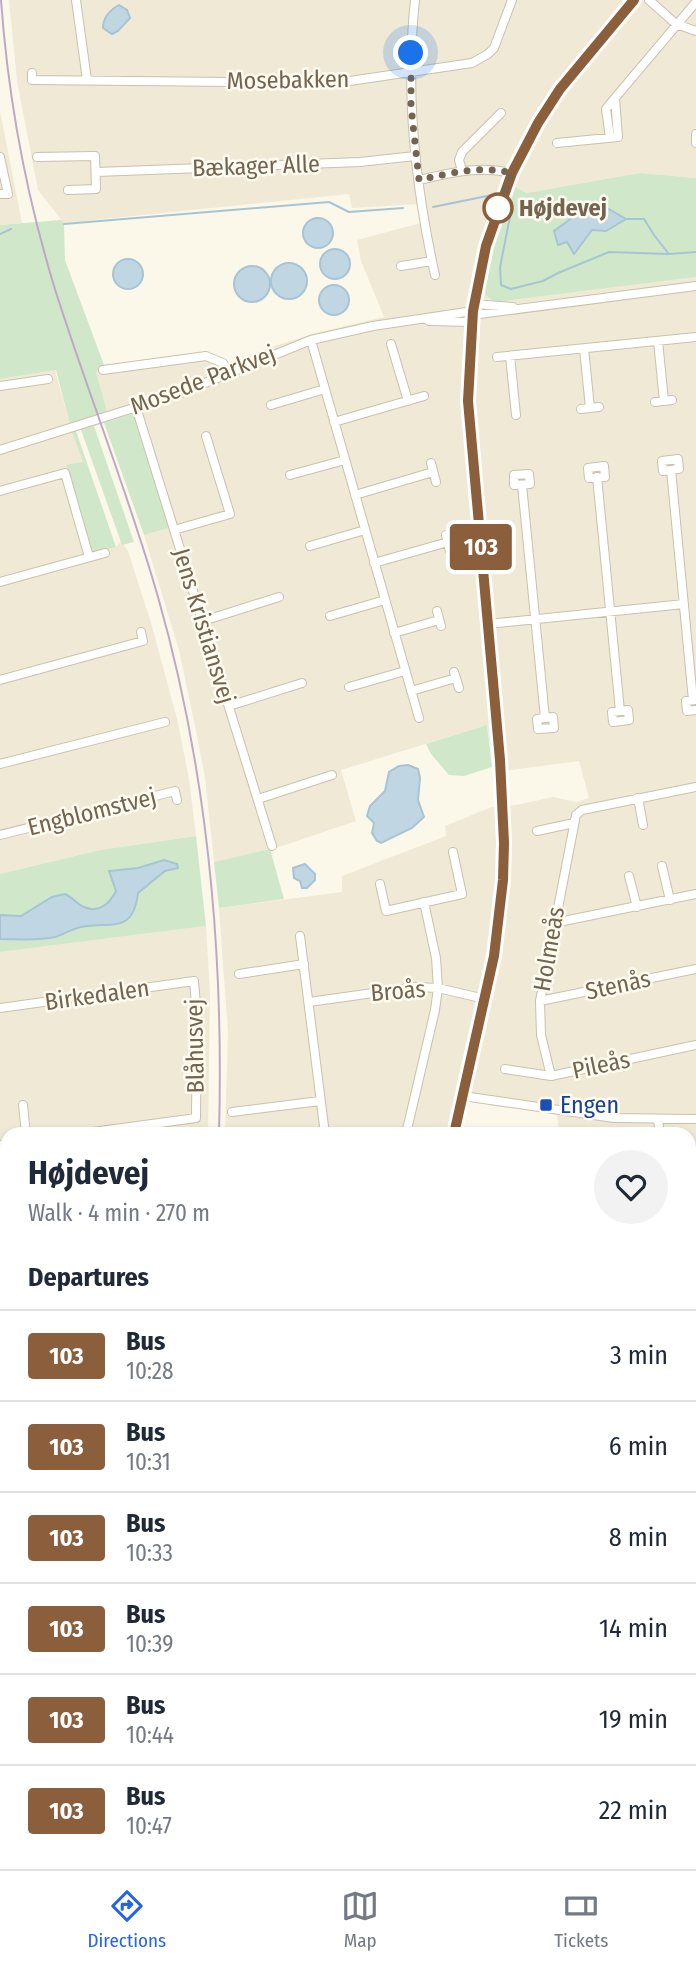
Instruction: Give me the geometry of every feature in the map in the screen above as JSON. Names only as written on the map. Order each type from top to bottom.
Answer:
[{"type":"street","points":[[76,0],[87,80]]},
{"type":"street","points":[[415,0],[410,72],[415,156],[435,275]]},
{"type":"street","name":"Mosebakken","points":[[32,73],[32,80],[336,83],[472,63],[488,54],[498,40],[512,0]]},
{"type":"street","points":[[456,1127],[485,999],[499,923],[504,843],[500,760],[468,401],[472,313],[486,246],[512,173],[560,89],[634,0]]},
{"type":"street","points":[[649,0],[676,24],[696,31]]},
{"type":"street","points":[[557,143],[618,137],[615,98],[694,1]]},
{"type":"street","points":[[462,171],[459,160],[462,152],[501,113]]},
{"type":"street","points":[[696,134],[696,143]]},
{"type":"street","points":[[37,156],[95,156],[96,189],[68,190]]},
{"type":"street","name":"Bækager Alle","points":[[96,172],[360,162],[415,156]]},
{"type":"street","points":[[0,157],[8,194],[0,194]]},
{"type":"street","points":[[419,180],[462,171],[494,169],[512,173]]},
{"type":"street","points":[[401,266],[432,261]]},
{"type":"street","name":"Mosede Parkvej","points":[[0,450],[178,394],[311,340],[373,326],[696,286]]},
{"type":"street","points":[[497,357],[696,337]]},
{"type":"street","points":[[311,340],[419,718]]},
{"type":"street","points":[[659,341],[664,401]]},
{"type":"street","points":[[391,344],[408,401]]},
{"type":"street","points":[[584,349],[590,408]]},
{"type":"street","points":[[103,370],[206,356],[217,358],[230,373]]},
{"type":"street","points":[[510,356],[515,415]]},
{"type":"street","points":[[0,386],[47,379]]},
{"type":"street","points":[[271,405],[325,389]]},
{"type":"street","points":[[334,422],[424,396]]},
{"type":"street","name":"Jens Kristiansvej","points":[[136,407],[272,846]]},
{"type":"street","points":[[174,530],[230,514],[206,436]]},
{"type":"street","points":[[290,475],[345,460]]},
{"type":"street","points":[[430,463],[436,482]]},
{"type":"street","points":[[671,470],[695,700],[686,701],[687,711],[696,710]]},
{"type":"street","points":[[355,495],[433,472]]},
{"type":"street","points":[[0,491],[65,473],[89,557]]},
{"type":"street","points":[[597,477],[620,711]]},
{"type":"street","points":[[522,485],[545,718]]},
{"type":"street","points":[[310,546],[365,530]]},
{"type":"street","points":[[374,563],[448,543]]},
{"type":"street","points":[[0,582],[105,553]]},
{"type":"street","points":[[203,621],[279,597]]},
{"type":"street","points":[[330,616],[385,600]]},
{"type":"street","points":[[488,624],[684,604]]},
{"type":"street","points":[[394,633],[439,619]]},
{"type":"street","points":[[0,680],[143,641],[141,632]]},
{"type":"street","points":[[349,687],[405,671]]},
{"type":"street","points":[[411,691],[455,675],[459,688]]},
{"type":"street","points":[[229,706],[302,683]]},
{"type":"street","points":[[0,764],[165,722]]},
{"type":"street","points":[[258,799],[332,775]]},
{"type":"street","points":[[537,831],[573,823],[582,810],[696,787]]},
{"type":"street","name":"Engblomstvej","points":[[0,835],[175,791],[177,800]]},
{"type":"street","points":[[638,798],[643,825]]},
{"type":"street","name":"Holmeås","points":[[551,1076],[541,1035],[540,1001],[573,823]]},
{"type":"street","points":[[380,884],[386,911],[462,894],[453,852]]},
{"type":"street","points":[[662,866],[670,900]]},
{"type":"street","points":[[629,876],[636,907]]},
{"type":"street","points":[[554,923],[696,894]]},
{"type":"street","points":[[408,1127],[438,988],[436,958],[424,902]]},
{"type":"street","points":[[300,936],[324,1127]]},
{"type":"street","points":[[239,974],[304,964]]},
{"type":"street","name":"Stenås","points":[[540,1001],[696,970]]},
{"type":"street","name":"Birkedalen","points":[[0,1008],[194,981]]},
{"type":"street","name":"Blåhusvej","points":[[130,1127],[196,1118],[197,1017],[194,981]]},
{"type":"street","name":"Broås","points":[[310,1002],[416,987],[438,988],[485,999]]},
{"type":"street","name":"Pileås","points":[[505,1069],[551,1076],[696,1045]]},
{"type":"street","points":[[463,1096],[614,1118],[696,1119]]},
{"type":"street","points":[[232,1112],[320,1101]]},
{"type":"street","points":[[23,1105],[25,1127]]},
{"type":"street","points":[[658,1120],[659,1127]]},
{"type":"shaded area","points":[[9,0],[696,0],[696,178],[640,173],[526,193],[495,302],[696,277],[696,1127],[559,1127],[556,1110],[467,1100],[458,1127],[225,1127],[228,1032],[219,908],[342,892],[342,876],[446,836],[445,826],[492,807],[553,797],[576,802],[589,798],[579,761],[494,770],[487,725],[341,770],[356,821],[276,848],[214,862],[205,777],[179,650],[144,535],[169,528],[135,414],[110,421],[96,372],[104,365],[139,361],[142,369],[208,359],[222,368],[235,359],[315,333],[384,317],[361,261],[357,240],[421,223],[418,204],[352,208],[349,194],[64,223],[38,190],[17,81]]},
{"type":"shaded area","points":[[0,111],[22,223],[0,225]]},
{"type":"shaded area","points":[[55,370],[72,432],[84,463],[66,466],[95,553],[116,547],[121,541],[128,551],[152,626],[178,723],[196,836],[100,850],[0,874],[0,379]]},
{"type":"shaded area","points":[[206,926],[210,993],[208,1127],[0,1127],[0,952]]},
{"type":"green space","points":[[640,173],[696,178],[696,277],[495,302],[480,291],[489,248],[513,186],[526,193]]},
{"type":"green space","points":[[61,220],[64,223],[65,260],[104,365],[96,372],[110,421],[135,413],[169,528],[144,535],[104,423],[94,426],[134,542],[122,545],[81,430],[76,431],[116,547],[95,553],[90,549],[66,465],[83,462],[72,432],[56,370],[0,379],[0,225]]},
{"type":"green space","points":[[487,725],[492,767],[464,776],[449,775],[426,744]]},
{"type":"green space","points":[[196,836],[206,926],[0,952],[0,874],[100,850]]},
{"type":"green space","points":[[270,849],[284,899],[219,908],[214,862]]},
{"type":"water","points":[[119,5],[127,10],[130,18],[112,34],[103,28],[103,24]]},
{"type":"water","points":[[593,208],[607,208],[626,219],[606,231],[592,230],[574,254],[567,242],[558,245],[554,231],[576,215]]},
{"type":"water","points":[[318,218],[329,222],[333,233],[329,244],[318,248],[307,244],[303,233],[307,222]]},
{"type":"water","points":[[335,249],[346,253],[350,264],[346,275],[335,279],[324,275],[320,264],[324,253]]},
{"type":"water","points":[[128,259],[139,263],[143,274],[139,285],[128,289],[117,285],[113,274],[117,263]]},
{"type":"water","points":[[289,263],[302,268],[307,281],[302,294],[289,299],[276,294],[271,281],[276,268]]},
{"type":"water","points":[[252,266],[265,271],[270,284],[265,297],[252,302],[239,297],[234,284],[239,271]]},
{"type":"water","points":[[334,285],[345,289],[349,300],[345,311],[334,315],[323,311],[319,300],[323,289]]},
{"type":"water","points":[[408,765],[418,769],[418,800],[424,817],[412,828],[381,843],[372,833],[374,823],[367,816],[370,806],[385,791],[389,772],[399,766]]},
{"type":"water","points":[[164,860],[177,864],[178,868],[165,871],[138,893],[135,906],[126,921],[81,927],[48,938],[0,939],[0,915],[21,916],[52,897],[65,894],[84,907],[99,908],[111,900],[116,891],[109,871],[138,868]]},
{"type":"water","points":[[305,864],[315,874],[315,880],[307,888],[302,888],[300,881],[294,878],[293,868]]},
{"type":"waterway","points":[[433,207],[492,195]]},
{"type":"waterway","points":[[64,224],[329,202],[349,212],[403,208]]},
{"type":"waterway","points":[[510,217],[500,267],[501,285],[511,289],[543,281],[609,252],[696,252]]},
{"type":"waterway","points":[[626,219],[644,219],[668,253]]},
{"type":"waterway","points":[[0,234],[11,229]]},
{"type":"tram line","points":[[1,0],[13,109],[35,216],[54,286],[158,597],[189,729],[201,796],[215,930],[219,998],[219,1127]]},
{"type":"bus line","name":"103","points":[[456,1127],[494,956],[503,880],[504,843],[500,760],[468,401],[471,322],[486,246],[512,173],[538,123],[560,89],[634,0]]},
{"type":"place","name":"Højdevej","points":[[498,208]]},
{"type":"place","name":"Engen","points":[[546,1105]]},
{"type":"route","points":[[411,53],[411,106],[419,180],[477,169],[512,173],[496,213],[498,208]]}]
